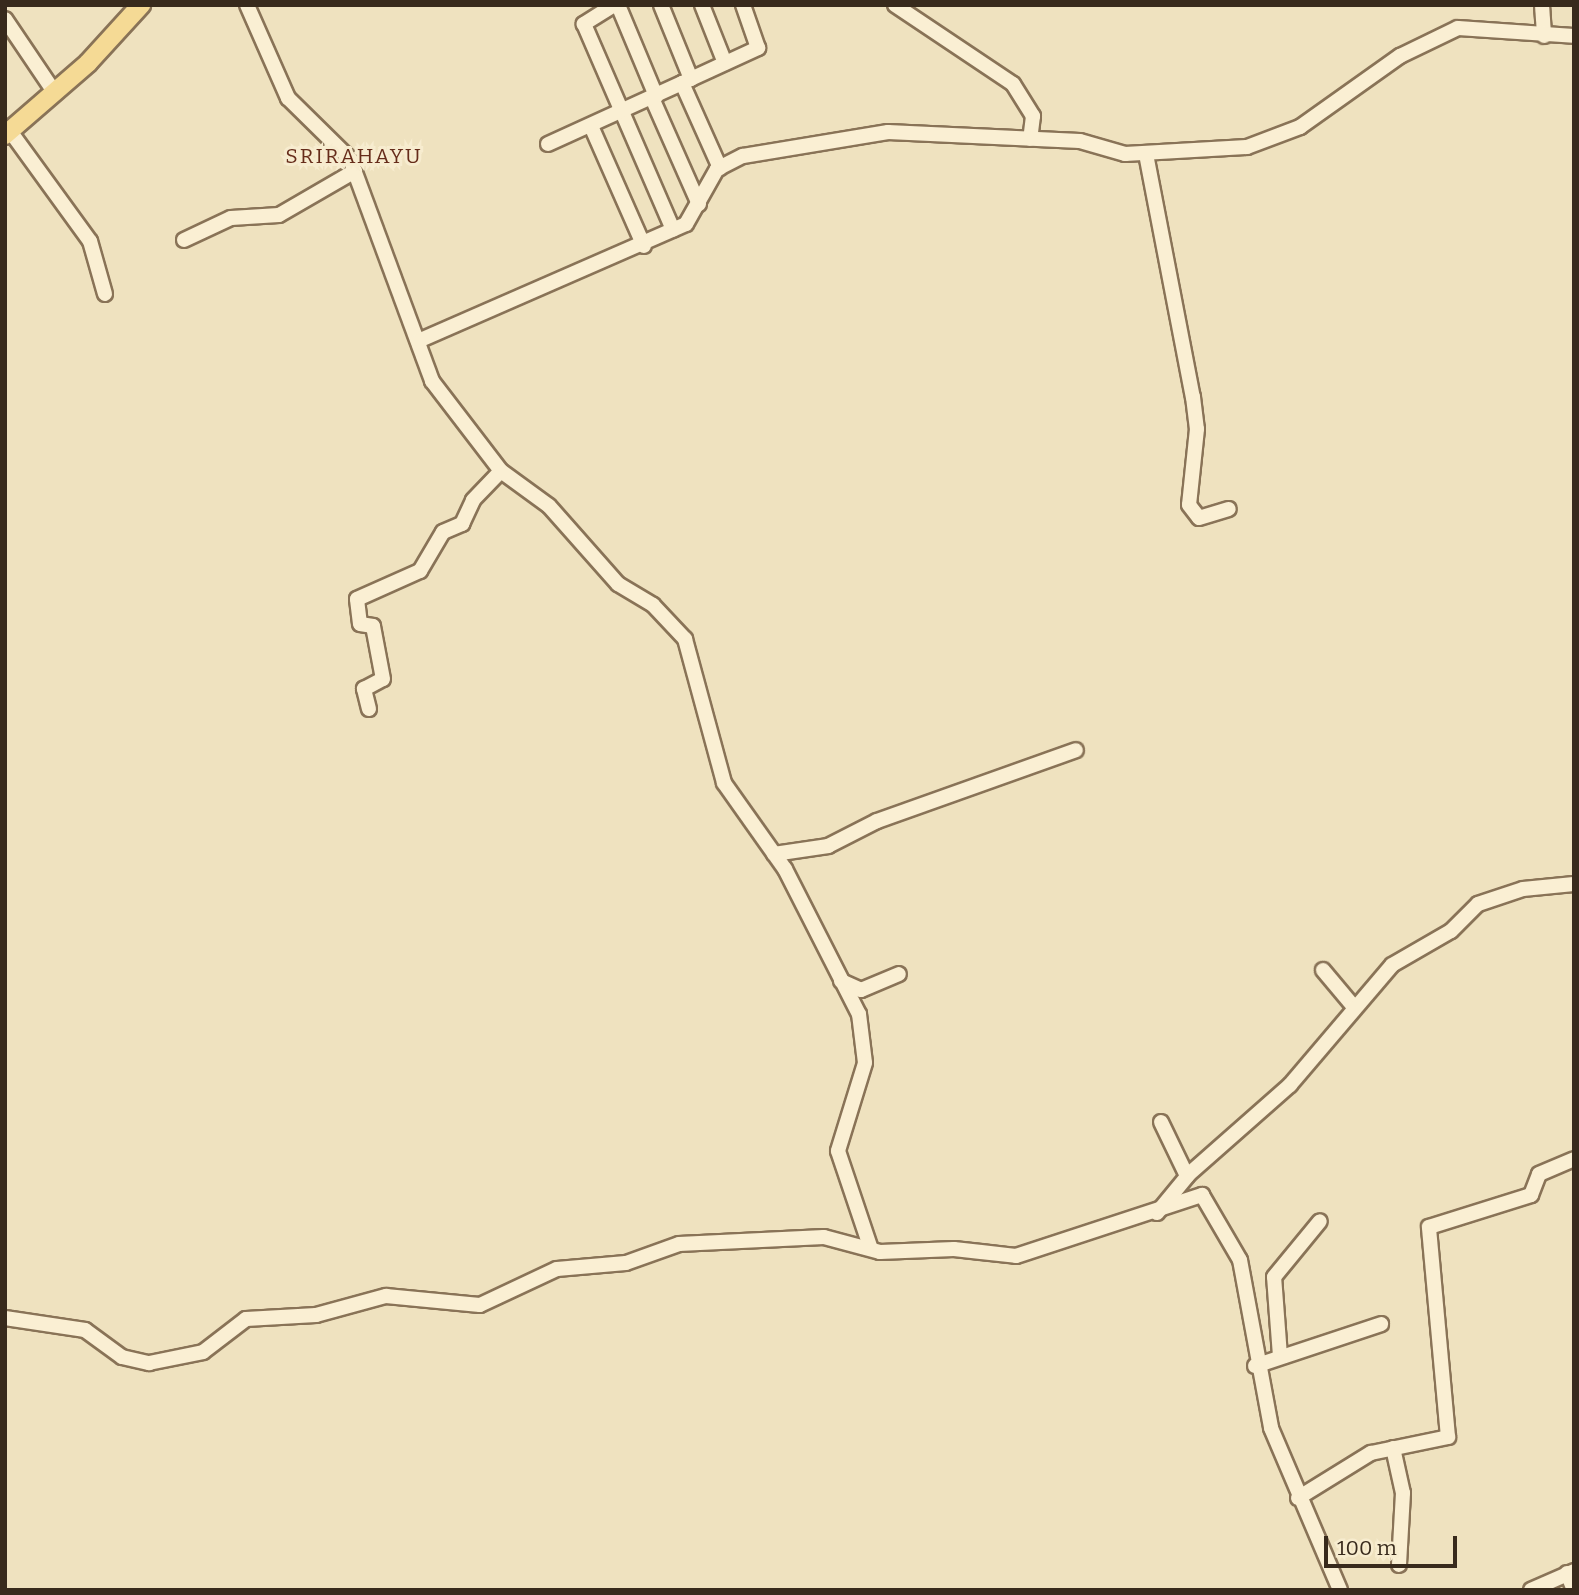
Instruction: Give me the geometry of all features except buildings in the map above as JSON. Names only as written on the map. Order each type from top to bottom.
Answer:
[{"type":"main road","points":[[8,133],[55,93],[141,5]]},
{"type":"street","points":[[247,5],[288,98],[355,171],[432,380],[501,471],[549,506],[618,584],[653,605],[685,639],[724,783],[774,854],[859,1014],[866,1055],[844,1120],[839,1159],[871,1249]]},
{"type":"street","points":[[673,230],[584,24],[616,5],[699,204]]},
{"type":"street","points":[[661,5],[720,168]]},
{"type":"street","points":[[702,5],[726,63]]},
{"type":"street","points":[[548,144],[759,47],[743,5]]},
{"type":"street","points":[[895,5],[1013,84],[1033,116],[1030,139]]},
{"type":"street","points":[[1542,5],[1544,36]]},
{"type":"street","points":[[5,19],[55,93]]},
{"type":"street","points":[[418,341],[644,246],[673,230],[699,204],[720,168],[743,156],[853,135],[1030,139],[1146,154],[1247,147],[1283,136],[1400,56],[1458,28],[1574,36]]},
{"type":"street","points":[[591,126],[644,246]]},
{"type":"street","points":[[8,133],[90,241],[105,294]]},
{"type":"street","points":[[1146,154],[1195,418],[1189,505],[1199,518],[1229,509]]},
{"type":"street","points":[[184,240],[230,218],[279,215],[355,171]]},
{"type":"street","points":[[369,709],[364,689],[383,679],[373,626],[360,624],[357,599],[419,571],[443,532],[463,524],[473,500],[501,471]]},
{"type":"street","points":[[774,854],[828,846],[885,818],[1076,750]]},
{"type":"street","points":[[1157,1213],[1187,1176],[1290,1085],[1392,965],[1451,931],[1478,904],[1523,889],[1574,884]]},
{"type":"street","points":[[1323,970],[1354,1007]]},
{"type":"street","points":[[839,980],[861,990],[899,974]]},
{"type":"street","points":[[1161,1122],[1187,1176]]},
{"type":"street","points":[[1298,1498],[1361,1458],[1393,1448],[1448,1437],[1429,1227],[1531,1195],[1539,1174],[1574,1159]]},
{"type":"street","points":[[5,1318],[85,1330],[143,1364],[203,1352],[246,1319],[316,1315],[386,1296],[480,1306],[557,1269],[626,1263],[679,1244],[824,1237],[871,1249],[1016,1256],[1157,1213],[1196,1195],[1212,1206],[1240,1261],[1255,1367],[1298,1498],[1339,1590]]},
{"type":"street","points":[[1280,1356],[1274,1278],[1320,1221]]},
{"type":"street","points":[[1255,1367],[1280,1356],[1381,1324]]},
{"type":"street","points":[[1393,1448],[1403,1493],[1399,1565]]},
{"type":"street","points":[[1531,1590],[1570,1572],[1574,1590]]},
{"type":"district","name":"SRIRAHAYU","points":[[354,156]]}]
